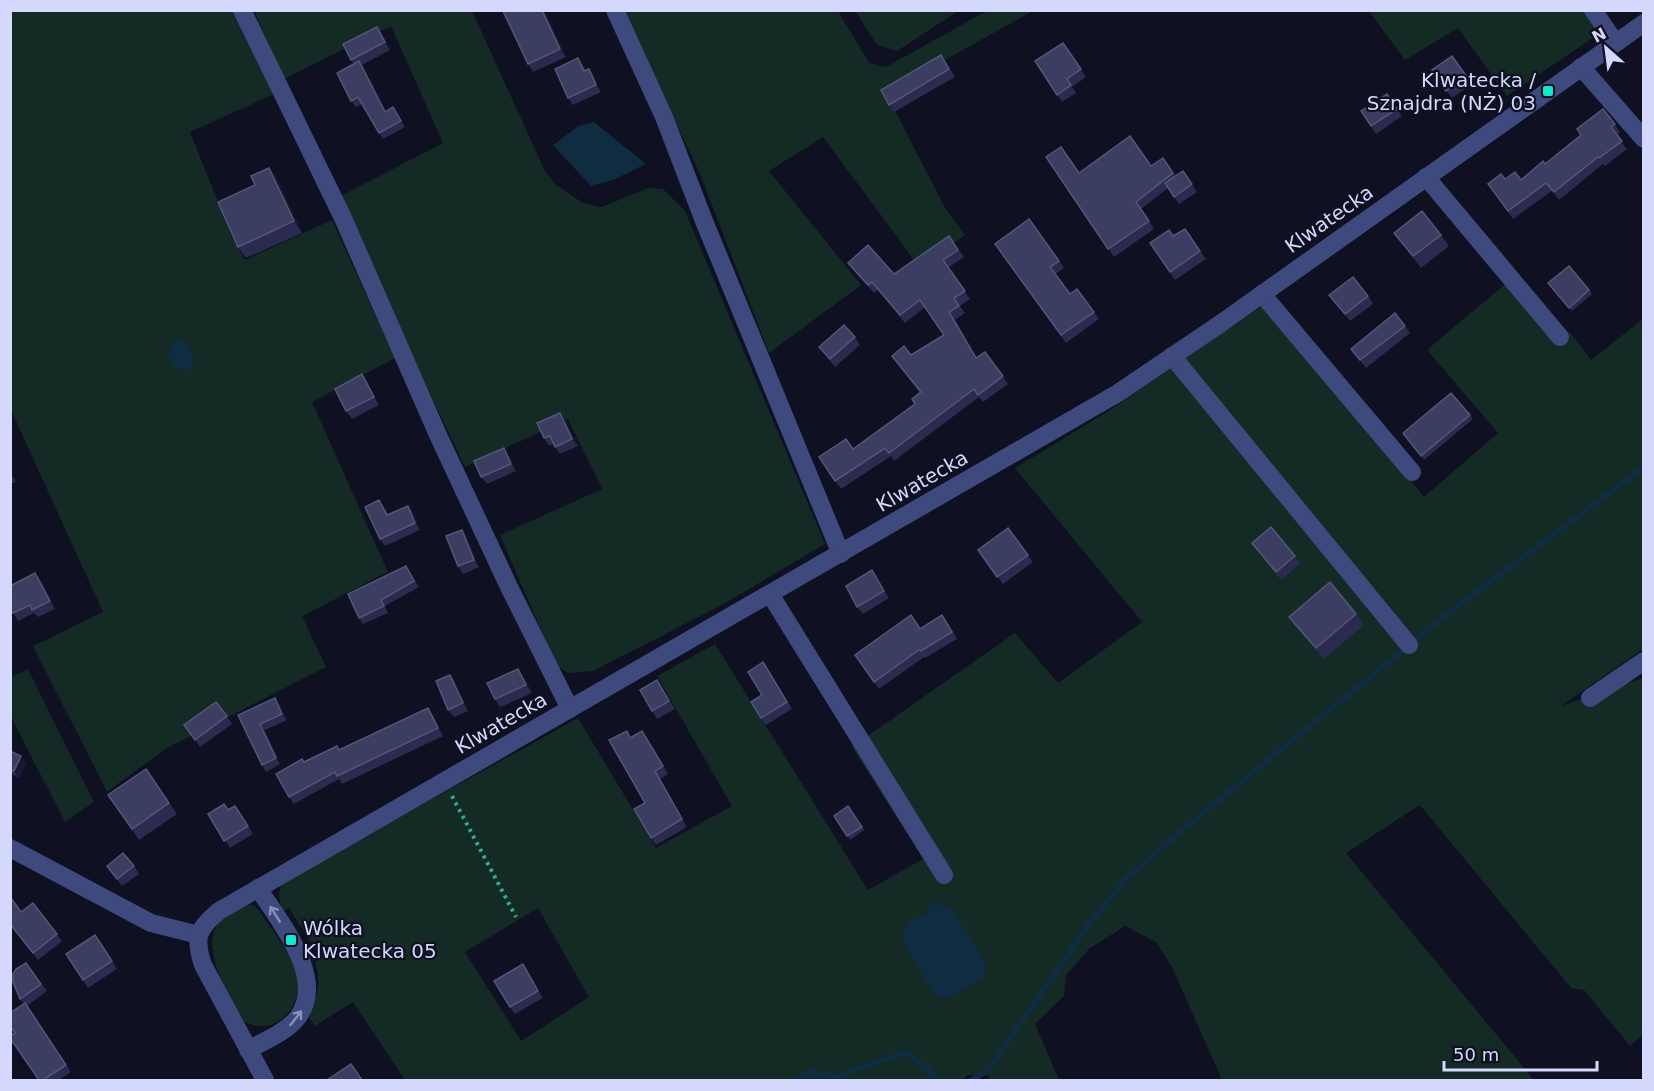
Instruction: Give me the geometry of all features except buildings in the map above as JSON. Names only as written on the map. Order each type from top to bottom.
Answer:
[{"type":"street","points":[[242,10],[343,218],[438,435],[509,587],[570,709]]},
{"type":"street","points":[[615,10],[664,117],[708,232],[841,554]]},
{"type":"street","points":[[1593,10],[1615,42]]},
{"type":"street","name":"Klwatecka","points":[[199,935],[202,926],[219,911],[1118,393],[1262,294],[1644,23]]},
{"type":"street","points":[[1581,67],[1644,139]]},
{"type":"street","points":[[1426,177],[1560,337]]},
{"type":"street","points":[[1262,294],[1412,472]]},
{"type":"street","points":[[1172,357],[1409,645]]},
{"type":"street","points":[[770,594],[944,874]]},
{"type":"street","points":[[1590,698],[1644,661]]},
{"type":"street","points":[[10,848],[151,923],[199,935],[197,944],[203,965],[265,1080]]},
{"type":"street","points":[[248,1050],[290,1026],[298,1017],[307,998],[308,979],[301,958],[258,888]]},
{"type":"path","points":[[445,782],[516,917]]},
{"type":"green space","points":[[10,11],[233,11],[274,94],[190,132],[233,239],[245,260],[332,220],[395,358],[312,402],[388,572],[302,616],[326,667],[167,748],[107,792],[33,646],[103,612],[11,410]]},
{"type":"green space","points":[[254,11],[472,11],[544,169],[555,184],[583,203],[602,207],[648,188],[663,189],[685,211],[825,544],[722,605],[593,671],[568,673],[556,665],[500,535],[602,489],[568,419],[465,467],[405,341],[341,196],[443,143],[391,26],[284,79]]},
{"type":"green space","points":[[624,11],[838,11],[869,63],[886,67],[987,11],[1033,11],[886,93],[944,206],[965,235],[920,268],[823,137],[769,171],[861,285],[769,353],[700,174]]},
{"type":"green space","points":[[855,11],[958,11],[897,51],[877,45]]},
{"type":"green space","points":[[1369,11],[1584,11],[1600,33],[1507,96],[1458,28],[1405,60]]},
{"type":"green space","points":[[1511,279],[1560,337],[1569,331],[1591,360],[1643,319],[1643,649],[1561,706],[1643,678],[1644,1034],[1630,1046],[1584,990],[1571,988],[1420,805],[1346,853],[1534,1080],[1222,1080],[1172,967],[1156,942],[1125,926],[1089,949],[1066,975],[1064,996],[1035,1024],[1059,1080],[990,1080],[988,1075],[968,1075],[962,1080],[405,1080],[353,1002],[315,1026],[309,1018],[318,984],[315,962],[321,959],[289,908],[283,911],[279,896],[283,882],[578,718],[656,848],[732,806],[657,676],[715,644],[868,890],[923,859],[852,747],[1015,633],[1058,683],[1142,622],[1015,468],[1110,410],[1268,302],[1424,497],[1498,433],[1427,350]],"holes":[[[538,908],[589,997],[521,1041],[465,952]]]},
{"type":"green space","points":[[28,669],[94,802],[65,822],[11,717],[11,677]]},
{"type":"green space","points":[[247,905],[258,909],[298,972],[298,991],[291,1009],[283,1018],[269,1025],[259,1026],[244,1022],[225,987],[214,959],[212,945],[219,923],[228,915]]},
{"type":"water","points":[[594,122],[646,164],[613,180],[591,186],[553,145],[579,126]]},
{"type":"water","points":[[181,337],[191,349],[194,364],[188,372],[174,365],[168,357],[174,340]]},
{"type":"water","points":[[936,901],[940,905],[952,908],[986,963],[985,977],[948,999],[935,996],[902,941],[906,923],[929,911],[929,904]]},
{"type":"waterway","points":[[972,1080],[989,1069],[1087,927],[1126,879],[1174,837],[1451,611],[1644,467]]},
{"type":"waterway","points":[[796,1080],[813,1071],[833,1077],[907,1052],[929,1070],[937,1080]]},
{"type":"place","name":"Klwatecka / Sznajdra (NŻ) 03","points":[[1548,91]]},
{"type":"place","name":"Wólka Klwatecka 05","points":[[291,940]]}]
